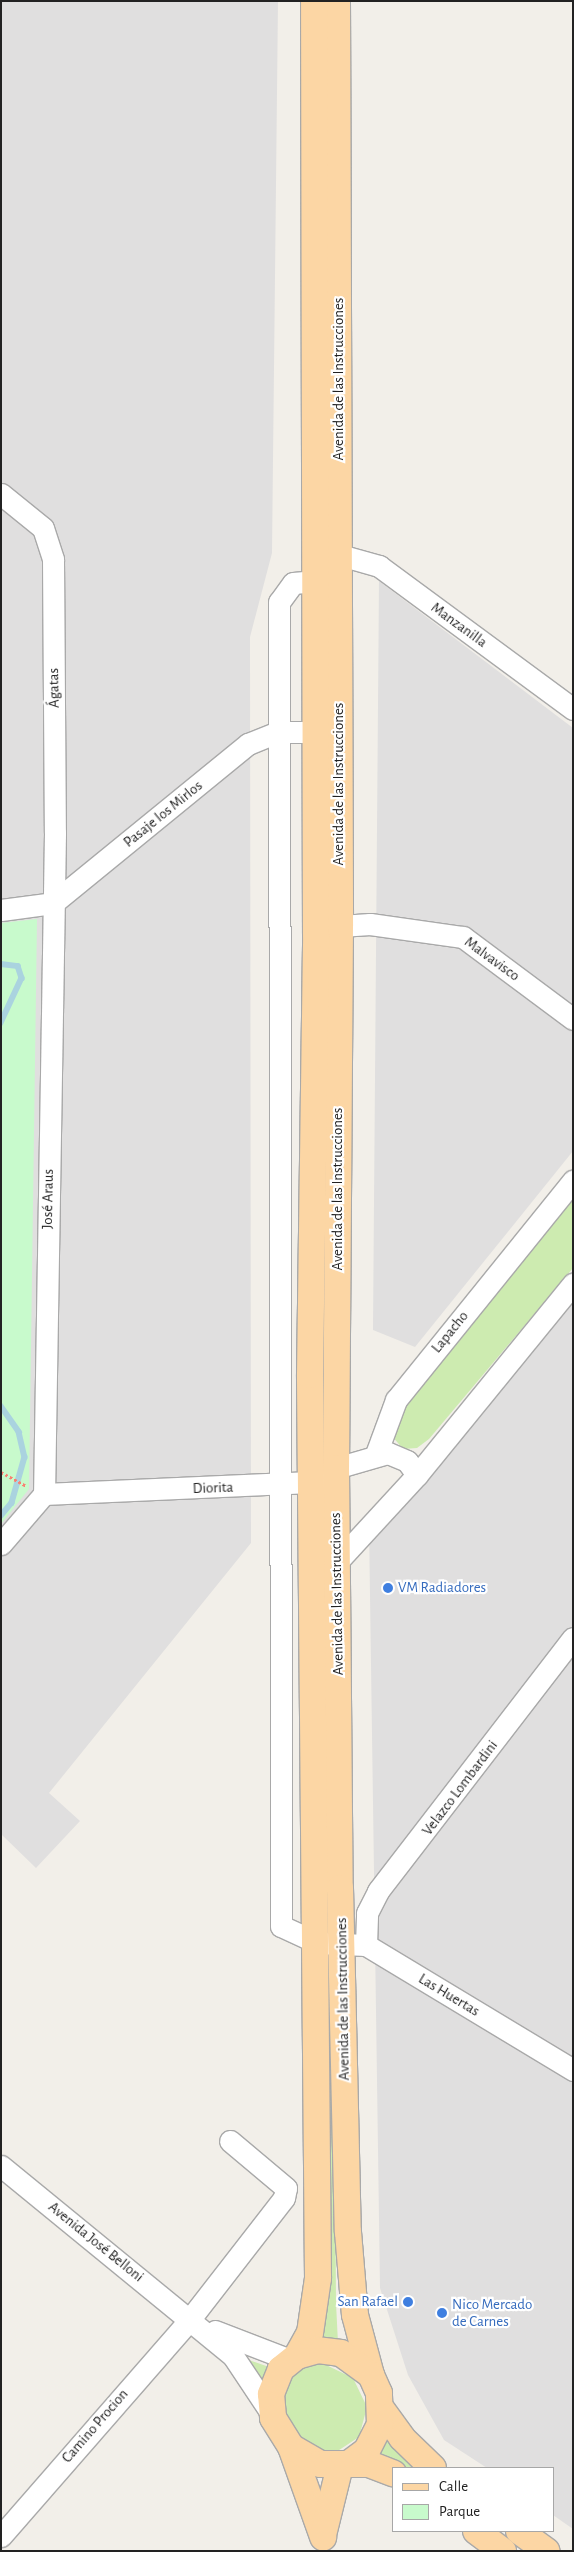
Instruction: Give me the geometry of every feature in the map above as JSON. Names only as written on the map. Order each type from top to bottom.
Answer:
[{"type":"main road","name":"Avenida de las Instrucciones","points":[[273,2418],[271,2394],[281,2369],[294,2358],[310,2334],[318,2278],[318,1943],[311,1482],[316,732],[314,1]]},
{"type":"main road","name":"Avenida de las Instrucciones","points":[[337,1],[340,926],[336,1468],[340,1888],[355,1945],[347,2222],[355,2315],[377,2393]]},
{"type":"main road","points":[[294,2358],[318,2350],[341,2352],[377,2393],[402,2438],[432,2467]]},
{"type":"main road","points":[[323,2544],[345,2464],[366,2450],[377,2393]]},
{"type":"main road","name":"Avenida José Belloni","points":[[273,2418],[291,2447],[306,2460],[345,2464],[392,2473]]},
{"type":"main road","points":[[291,2447],[323,2544]]},
{"type":"main road","points":[[477,2532],[503,2551]]},
{"type":"main road","points":[[520,2532],[547,2551]]},
{"type":"street","name":"Ágatas","points":[[1,494],[42,528],[53,559],[53,903]]},
{"type":"street","name":"Manzanilla","points":[[340,555],[379,566],[573,709]]},
{"type":"street","name":"Avenida de las Instrucciones","points":[[316,582],[293,583],[279,602],[277,732],[281,1926],[318,1943]]},
{"type":"street","name":"Pasaje los Mirlos","points":[[53,903],[248,744],[277,732]]},
{"type":"street","points":[[277,732],[316,732]]},
{"type":"street","points":[[1,910],[53,903]]},
{"type":"street","name":"José Araus","points":[[36,1491],[53,903]]},
{"type":"street","name":"Malvavisco","points":[[340,926],[370,924],[463,936],[573,1019]]},
{"type":"street","name":"Lapacho","points":[[376,1454],[396,1400],[573,1181]]},
{"type":"street","points":[[337,1562],[417,1475],[573,1284]]},
{"type":"street","points":[[376,1454],[394,1453],[417,1475]]},
{"type":"street","name":"Diorita","points":[[36,1491],[279,1486],[311,1482],[336,1468],[376,1454]]},
{"type":"street","points":[[1,1544],[36,1491]]},
{"type":"street","name":"Velazco Lombardini","points":[[355,1945],[378,1891],[573,1638]]},
{"type":"street","name":"Las Huertas","points":[[318,1943],[355,1945],[573,2070]]},
{"type":"street","name":"Camino Procion","points":[[1,2536],[190,2319],[284,2198],[286,2188],[230,2141]]},
{"type":"street","name":"Avenida José Belloni","points":[[1,2166],[190,2319],[232,2356],[273,2418]]},
{"type":"street","name":"Avenida José Belloni","points":[[190,2319],[234,2341],[294,2358]]},
{"type":"path","points":[[1,1472],[36,1491]]},
{"type":"shaded area","points":[[1,1],[278,1],[272,553],[250,637],[251,1543],[49,1793],[80,1821],[36,1868],[1,1834]]},
{"type":"shaded area","points":[[379,581],[573,728],[573,1151],[415,1347],[373,1330]]},
{"type":"shaded area","points":[[573,1284],[573,2529],[554,2516],[554,2467],[485,2467],[444,2440],[408,2375],[380,2288],[369,1526]]},
{"type":"green space","points":[[37,919],[29,1489],[1,1524],[1,923]]},
{"type":"green space","points":[[573,1189],[573,1268],[429,1439],[417,1448],[403,1449],[392,1436],[399,1407]]},
{"type":"green space","points":[[334,1976],[336,2303],[338,2343],[322,2340],[326,1977]]},
{"type":"green space","points":[[240,2357],[272,2368],[263,2384]]},
{"type":"green space","points":[[322,2363],[353,2378],[367,2407],[359,2437],[333,2454],[321,2453],[297,2440],[282,2405],[288,2381],[297,2371]]},
{"type":"green space","points":[[384,2433],[413,2467],[400,2467],[375,2452]]},
{"type":"waterway","points":[[1,964],[18,966],[22,978],[1,1023]]},
{"type":"waterway","points":[[1,1406],[19,1432],[25,1457],[12,1503],[1,1516]]},
{"type":"place","name":"VM Radiadores","points":[[388,1588]]},
{"type":"place","name":"San Rafael","points":[[408,2302]]},
{"type":"place","name":"Nico Mercado de Carnes","points":[[442,2313]]}]
